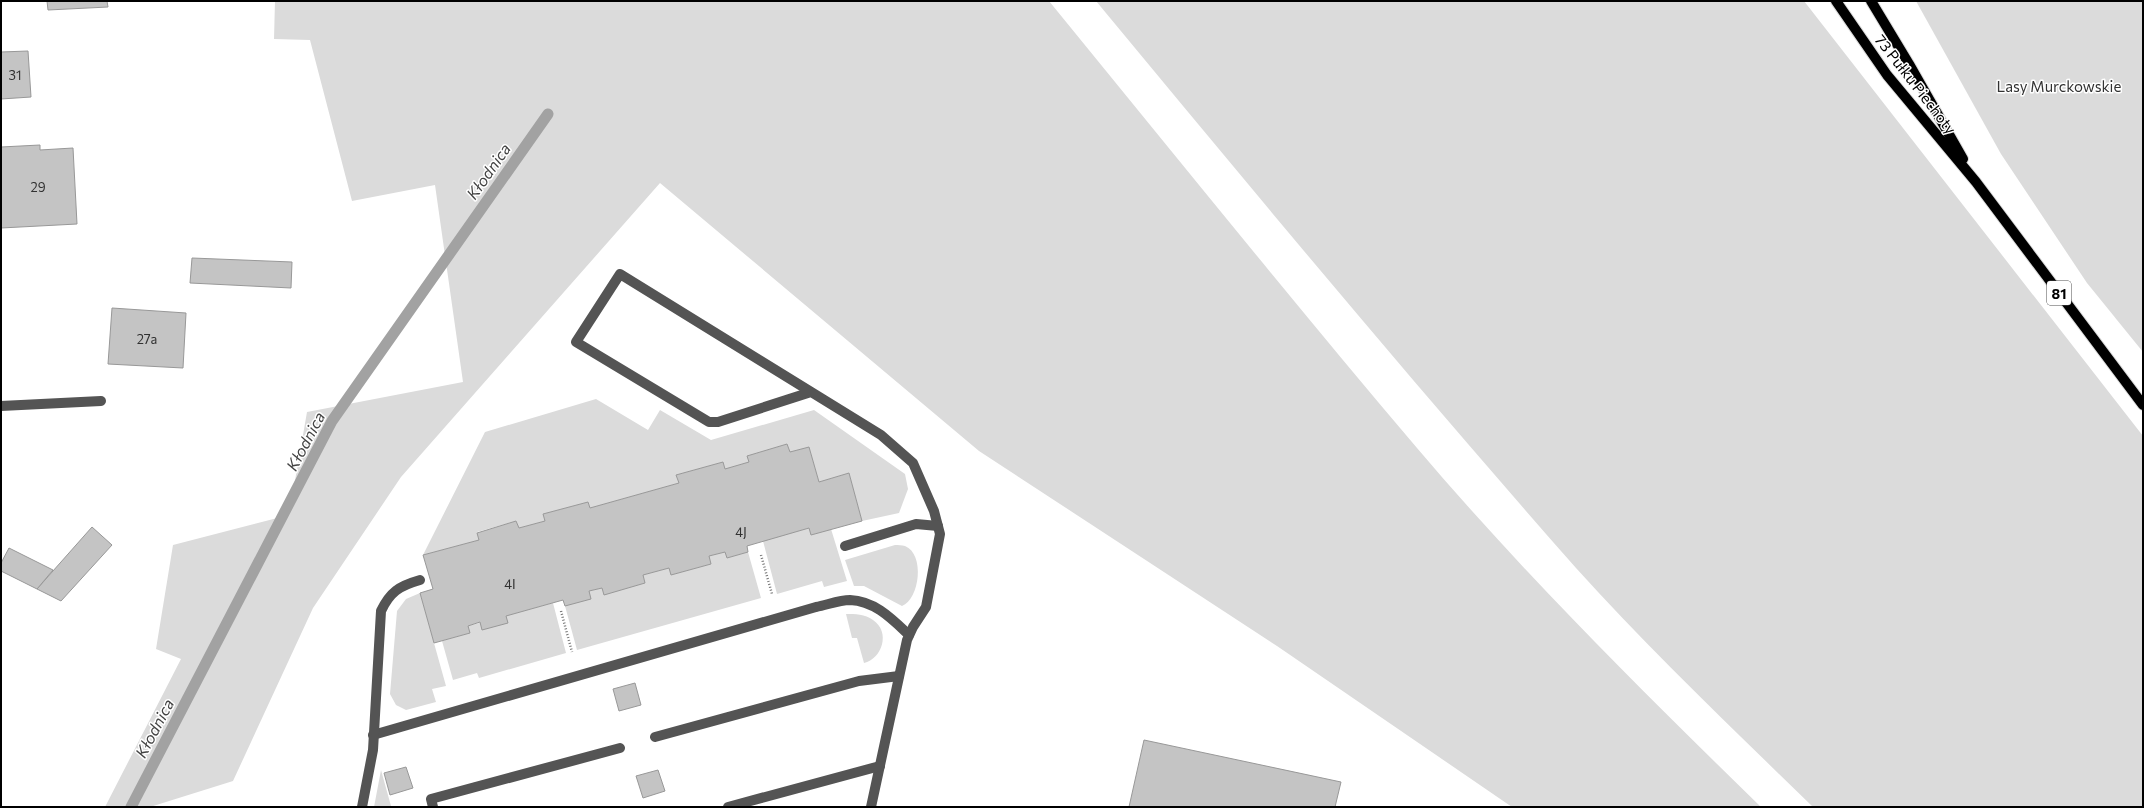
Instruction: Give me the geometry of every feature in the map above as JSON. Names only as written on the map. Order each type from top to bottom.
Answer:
[{"type":"main road","name":"73 Pułku Piechoty","points":[[1836,1],[1887,75],[1976,182],[2143,405]]},
{"type":"main road","name":"73 Pułku Piechoty","points":[[1871,1],[1909,64],[1976,182]]},
{"type":"street","points":[[811,392],[718,422],[709,422],[576,342],[620,274],[811,392],[891,442],[913,463],[934,511],[940,534],[926,607],[909,635],[872,807]]},
{"type":"street","points":[[1,406],[101,401]]},
{"type":"street","points":[[845,546],[916,524],[938,526]]},
{"type":"street","points":[[362,807],[373,750],[381,612],[388,597],[399,588],[420,580]]},
{"type":"street","points":[[373,735],[398,726],[816,607],[850,600],[867,603],[885,612],[909,635]]},
{"type":"street","points":[[655,737],[859,681],[899,676]]},
{"type":"street","points":[[433,807],[431,800],[620,748]]},
{"type":"street","points":[[728,807],[880,766]]},
{"type":"path","points":[[761,555],[774,600]]},
{"type":"path","points":[[561,611],[574,656]]},
{"type":"green space","points":[[275,1],[1049,1],[1324,337],[1458,495],[1584,631],[1761,807],[1512,807],[1277,646],[979,451],[660,183],[401,477],[313,608],[233,781],[150,807],[105,807],[181,659],[156,649],[173,545],[289,515],[307,412],[463,382],[435,185],[352,201],[310,40],[274,39]]},
{"type":"green space","points":[[1096,1],[1804,1],[2143,436],[2143,807],[1813,807],[1663,660],[1576,568],[1394,357]]},
{"type":"green space","name":"Lasy Murckowskie","points":[[1916,1],[2143,1],[2143,352],[2087,283],[2001,154]]},
{"type":"green space","points":[[596,399],[648,430],[660,410],[711,440],[814,410],[905,474],[908,489],[899,513],[862,521],[849,473],[819,482],[809,447],[790,452],[787,444],[748,456],[749,462],[725,469],[723,462],[676,475],[679,483],[590,508],[588,502],[543,514],[545,521],[519,528],[516,521],[477,532],[479,540],[423,555],[485,432]]},
{"type":"green space","points":[[809,528],[811,535],[831,529],[847,581],[824,587],[822,581],[777,594],[763,541]]},
{"type":"green space","points":[[895,545],[905,546],[911,551],[916,558],[918,567],[918,576],[913,595],[908,602],[902,606],[864,586],[854,586],[845,560]]},
{"type":"green space","points":[[725,552],[727,558],[748,552],[761,598],[577,650],[565,606],[589,591],[602,588],[604,594],[645,583],[643,575],[669,568],[671,575],[711,564],[709,556]]},
{"type":"green space","points":[[420,593],[446,686],[432,689],[436,702],[406,710],[396,705],[390,694],[397,611],[406,599]]},
{"type":"green space","points":[[553,603],[566,653],[479,678],[477,673],[453,680],[442,641],[470,633],[468,626]]},
{"type":"green space","points":[[846,614],[860,615],[870,618],[879,625],[882,631],[883,638],[880,651],[876,656],[864,663],[857,638],[852,638]]},
{"type":"green space","points":[[381,770],[391,806],[392,807],[374,807]]},
{"type":"building","points":[[47,1],[107,1],[108,7],[48,10]]},
{"type":"building","points":[[28,51],[31,97],[1,99],[1,52]]},
{"type":"building","points":[[40,145],[40,150],[73,148],[77,224],[1,228],[1,147]]},
{"type":"building","points":[[192,258],[292,262],[291,288],[190,283]]},
{"type":"building","points":[[112,308],[186,313],[183,368],[108,364]]},
{"type":"building","points":[[787,444],[790,452],[809,447],[819,482],[849,473],[862,521],[811,535],[809,528],[747,546],[748,552],[727,558],[725,552],[709,556],[711,564],[671,575],[669,568],[643,575],[645,583],[604,595],[602,588],[589,591],[591,599],[565,606],[563,600],[506,616],[508,623],[482,630],[480,622],[468,626],[470,633],[434,643],[420,593],[433,589],[423,555],[479,540],[477,533],[516,521],[519,528],[545,521],[543,514],[588,502],[590,508],[679,483],[676,475],[723,462],[725,469],[749,462],[747,456]]},
{"type":"building","points":[[92,527],[112,545],[61,601],[37,589]]},
{"type":"building","points":[[9,548],[53,570],[37,589],[1,571],[1,563]]},
{"type":"building","points":[[635,683],[641,705],[619,711],[613,689]]},
{"type":"building","points":[[1144,740],[1341,782],[1335,807],[1129,807]]},
{"type":"building","points":[[406,767],[413,788],[390,795],[384,773]]},
{"type":"building","points":[[658,770],[665,791],[643,798],[636,776]]},
{"type":"waterway","name":"Kłodnica","points":[[131,807],[332,421],[548,114]]}]
